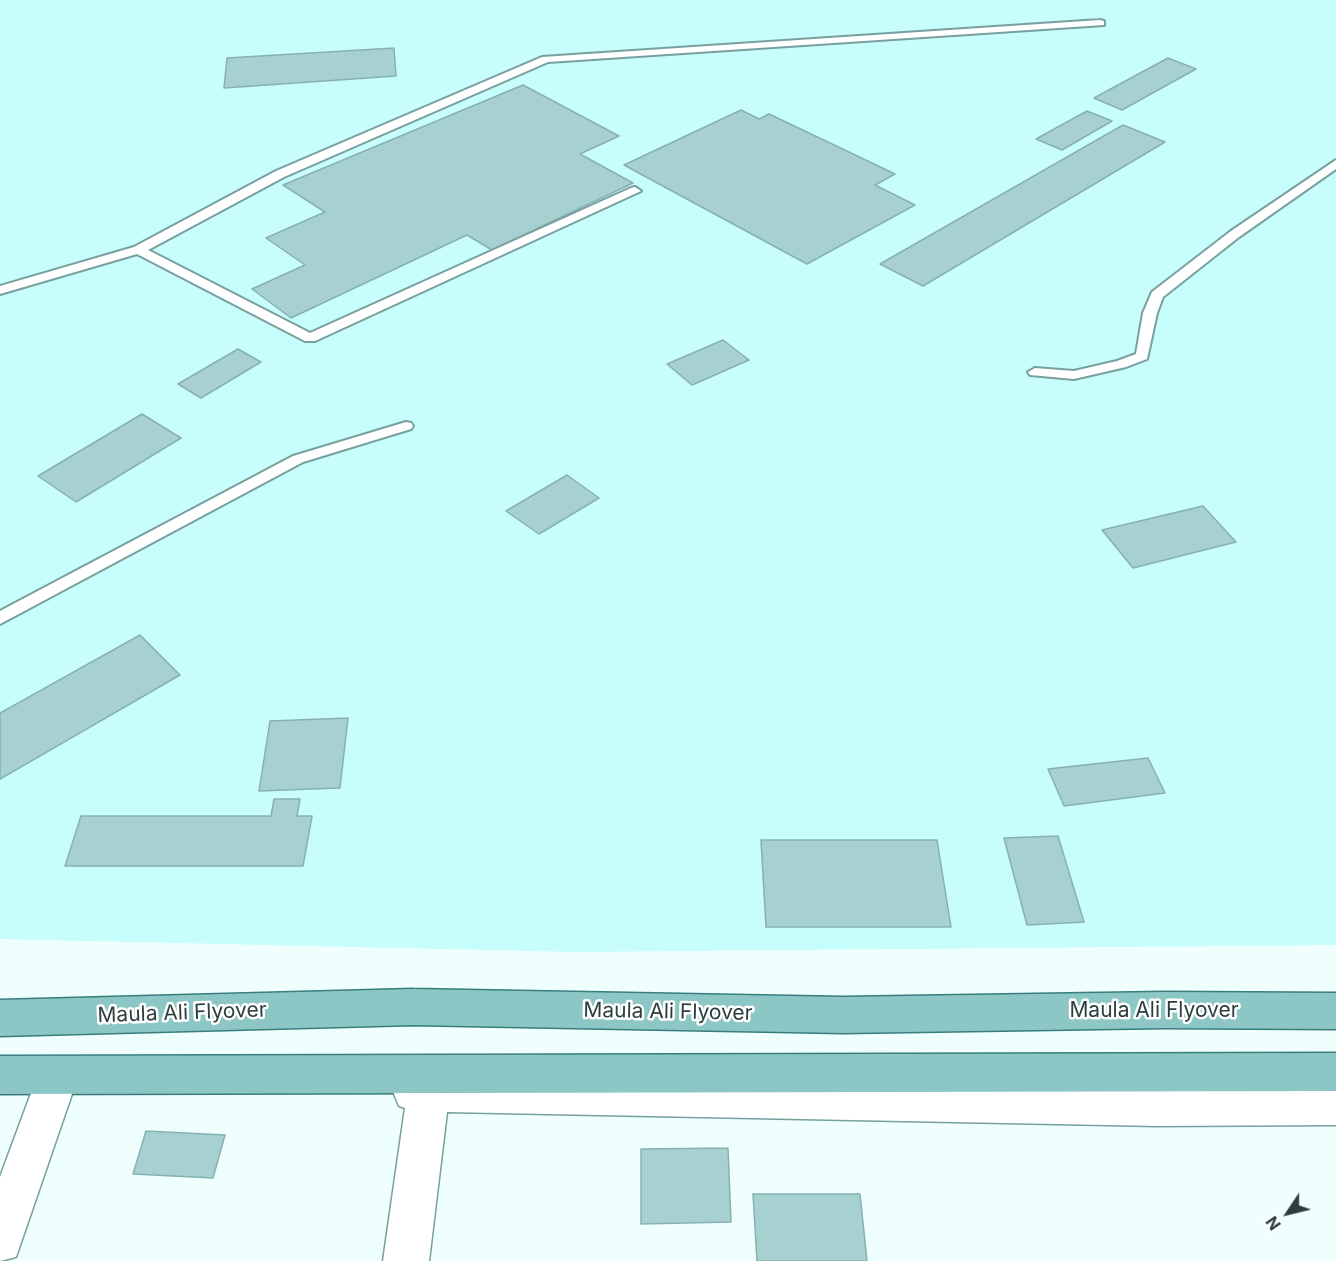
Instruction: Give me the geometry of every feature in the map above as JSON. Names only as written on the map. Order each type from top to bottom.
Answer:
[{"type":"main road","name":"Maula Ali Flyover","points":[[0,1018],[413,1007],[843,1015],[1164,1010],[1336,1011]]},
{"type":"main road","points":[[0,1075],[1336,1072]]},
{"type":"street","points":[[0,1241],[52,1091]]},
{"type":"street","points":[[0,1092],[428,1092],[1145,1106],[1336,1105]]},
{"type":"street","points":[[406,1261],[428,1092]]},
{"type":"lane","points":[[0,290],[138,250],[280,174],[546,59],[1100,22]]},
{"type":"lane","points":[[1035,372],[1074,375],[1121,364],[1142,356],[1150,313],[1157,295],[1235,234],[1336,164]]},
{"type":"lane","points":[[138,250],[310,338],[634,191]]},
{"type":"lane","points":[[0,618],[298,459],[406,426]]},
{"type":"shaded area","points":[[0,0],[1336,0],[1336,945],[576,952],[0,939]]},
{"type":"building","points":[[394,48],[396,76],[224,88],[227,58]]},
{"type":"building","points":[[1168,58],[1196,69],[1122,110],[1094,98]]},
{"type":"building","points":[[523,85],[619,136],[580,154],[633,183],[492,250],[467,235],[291,318],[252,289],[305,265],[266,238],[325,212],[283,185]]},
{"type":"building","points":[[741,110],[759,119],[769,114],[895,174],[875,185],[915,205],[807,264],[624,165]]},
{"type":"building","points":[[1087,111],[1112,121],[1062,150],[1036,139]]},
{"type":"building","points":[[1123,125],[1165,142],[923,286],[880,264]]},
{"type":"building","points":[[723,340],[749,360],[692,385],[667,364]]},
{"type":"building","points":[[238,349],[261,362],[201,398],[178,384]]},
{"type":"building","points":[[142,414],[181,438],[76,502],[38,476]]},
{"type":"building","points":[[567,475],[599,498],[539,534],[506,511]]},
{"type":"building","points":[[1203,506],[1236,542],[1133,568],[1102,530]]},
{"type":"building","points":[[140,635],[180,675],[0,779],[0,713]]},
{"type":"building","points":[[348,718],[340,788],[259,791],[270,721]]},
{"type":"building","points":[[1148,758],[1165,793],[1064,806],[1048,769]]},
{"type":"building","points":[[274,799],[300,799],[297,816],[312,816],[303,866],[65,866],[81,816],[271,816]]},
{"type":"building","points":[[1058,836],[1084,922],[1027,925],[1004,838]]},
{"type":"building","points":[[761,840],[937,840],[951,927],[766,927]]},
{"type":"building","points":[[146,1131],[225,1135],[213,1178],[133,1174]]},
{"type":"building","points":[[728,1148],[731,1222],[641,1224],[641,1149]]},
{"type":"building","points":[[753,1194],[860,1194],[867,1261],[757,1261]]}]
